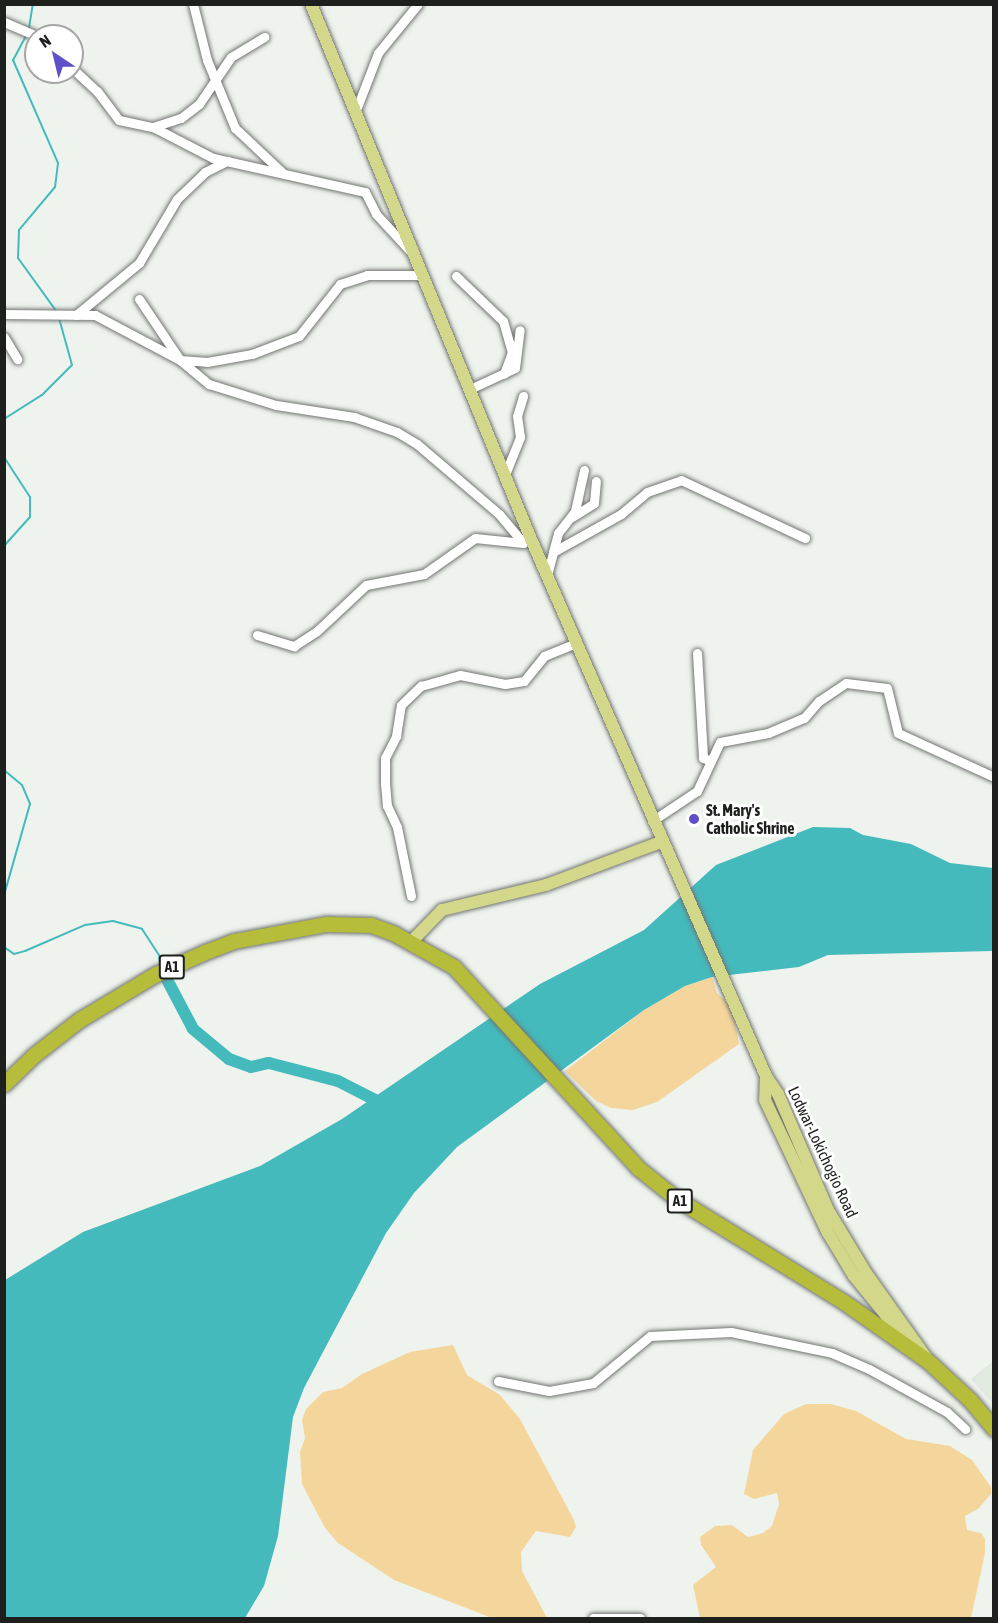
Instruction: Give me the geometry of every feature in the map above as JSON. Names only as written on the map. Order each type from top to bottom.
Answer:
[{"type":"highway","name":"A1","points":[[4,1084],[34,1055],[87,1015],[156,974],[205,952],[295,928],[371,925],[412,941]]},
{"type":"highway","name":"Lodwar-Lokichogio Road","points":[[412,941],[454,967],[490,1002],[573,1101],[638,1168],[677,1199],[805,1277],[929,1362],[970,1400],[993,1429]]},
{"type":"main road","points":[[311,4],[357,110],[412,252],[506,472],[527,541],[547,575],[662,842],[546,885],[442,910],[412,941]]},
{"type":"main road","name":"Lodwar-Lokichogio Road","points":[[662,842],[724,977],[766,1076],[778,1094],[828,1210],[866,1273],[929,1362]]},
{"type":"main road","name":"Lodwar-Lokichogio Road","points":[[766,1076],[765,1100],[828,1233],[854,1276],[911,1350]]},
{"type":"street","points":[[193,4],[215,81],[235,128],[283,173]]},
{"type":"street","points":[[357,110],[369,69],[390,36],[418,4]]},
{"type":"street","points":[[4,22],[24,30]]},
{"type":"street","points":[[153,128],[181,118],[199,104],[231,57],[264,37]]},
{"type":"street","points":[[84,79],[97,91],[119,120],[153,128],[192,149],[228,161],[365,192],[376,214],[412,252]]},
{"type":"street","points":[[76,315],[139,263],[177,199],[205,172],[228,161]]},
{"type":"street","points":[[180,360],[207,362],[252,354],[299,336],[331,292],[352,279],[383,274],[423,275]]},
{"type":"street","points":[[456,276],[503,321],[512,352],[504,374]]},
{"type":"street","points":[[139,299],[180,360]]},
{"type":"street","points":[[4,314],[95,315],[111,320],[180,360],[219,387],[276,405],[354,417],[397,432],[417,444],[527,541]]},
{"type":"street","points":[[472,388],[504,374],[518,363],[520,330]]},
{"type":"street","points":[[4,337],[17,359]]},
{"type":"street","points":[[506,472],[520,437],[517,416],[523,396]]},
{"type":"street","points":[[570,519],[580,496],[584,470]]},
{"type":"street","points":[[553,552],[621,514],[647,492],[681,480],[804,538]]},
{"type":"street","points":[[547,575],[558,533],[570,519],[594,503],[596,482]]},
{"type":"street","points":[[257,635],[294,646],[317,631],[366,585],[424,574],[475,538],[527,541]]},
{"type":"street","points":[[411,896],[397,827],[387,806],[385,784],[385,758],[396,736],[401,705],[421,686],[460,675],[506,684],[524,681],[544,656],[576,643]]},
{"type":"street","points":[[697,653],[704,758],[709,760]]},
{"type":"street","points":[[652,821],[697,791],[709,760],[720,742],[768,733],[804,718],[819,701],[846,683],[886,688],[898,733],[993,777]]},
{"type":"street","points":[[498,1381],[549,1391],[593,1383],[650,1336],[730,1332],[832,1353],[869,1369],[947,1412],[965,1429]]},
{"type":"street","points":[[593,1618],[640,1618]]},
{"type":"shaded area","points":[[712,977],[717,993],[732,1007],[739,1044],[657,1102],[633,1110],[611,1108],[596,1101],[565,1071],[644,1010],[685,986]]},
{"type":"shaded area","points":[[453,1345],[467,1375],[500,1395],[520,1419],[574,1520],[576,1527],[570,1537],[536,1531],[521,1552],[522,1571],[547,1618],[492,1618],[394,1580],[338,1543],[325,1528],[302,1484],[300,1452],[305,1438],[302,1420],[306,1409],[323,1392],[342,1388],[362,1374],[410,1352]]},
{"type":"shaded area","points":[[993,1361],[993,1404],[971,1379]]},
{"type":"shaded area","points":[[806,1404],[831,1404],[856,1411],[906,1439],[950,1446],[972,1460],[991,1487],[991,1494],[978,1509],[965,1516],[967,1530],[981,1533],[985,1539],[985,1553],[971,1618],[700,1618],[693,1585],[716,1567],[701,1545],[700,1537],[715,1526],[732,1525],[748,1537],[763,1533],[772,1526],[779,1504],[777,1493],[754,1499],[744,1494],[753,1450],[784,1414]]},
{"type":"water","points":[[813,827],[850,828],[863,835],[911,844],[950,863],[993,868],[993,951],[828,955],[799,967],[712,977],[685,986],[644,1010],[457,1147],[414,1193],[386,1233],[304,1388],[293,1417],[278,1536],[264,1586],[245,1618],[5,1618],[5,1280],[83,1232],[260,1166],[342,1119],[540,984],[644,930],[716,865]]},
{"type":"waterway","points":[[30,24],[33,4]]},
{"type":"waterway","points":[[24,40],[13,60],[58,163],[55,187],[19,230],[18,258],[57,312]]},
{"type":"waterway","points":[[4,419],[42,395],[72,365],[59,318]]},
{"type":"waterway","points":[[4,457],[30,497],[30,517],[4,546]]},
{"type":"waterway","points":[[4,770],[22,785],[30,804],[4,895]]},
{"type":"waterway","points":[[4,947],[14,954],[85,925],[113,921],[142,929],[159,955],[160,965]]},
{"type":"waterway","points":[[163,972],[193,1029],[229,1059],[251,1067],[269,1063],[338,1081],[385,1105]]},
{"type":"place","name":"St. Mary's Catholic Shrine","points":[[694,819]]}]
